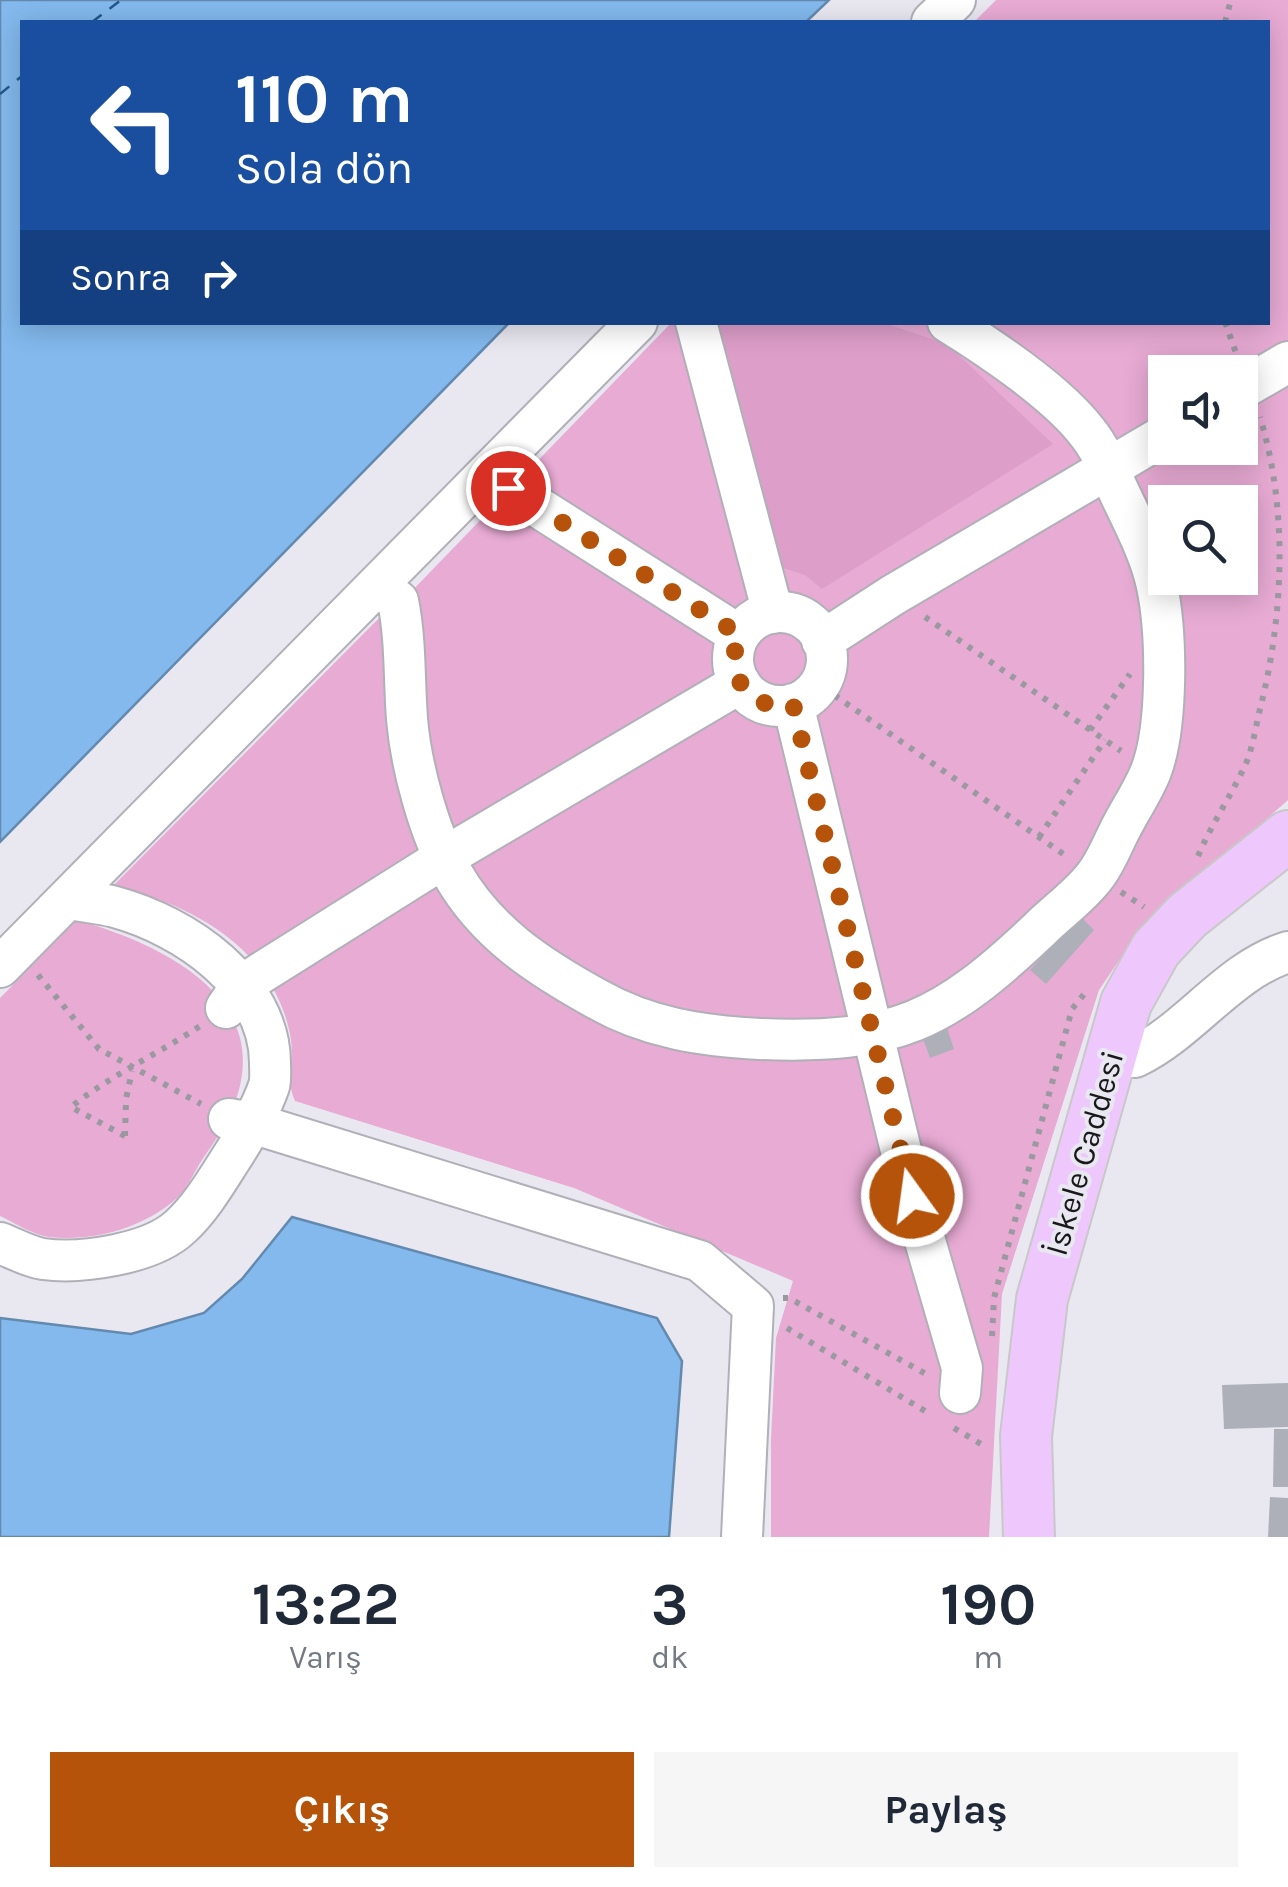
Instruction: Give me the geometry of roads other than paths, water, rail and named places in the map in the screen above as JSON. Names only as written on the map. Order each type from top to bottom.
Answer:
[{"type":"main road","name":"İskele Caddesi","points":[[1059,1537],[1058,1360],[1124,1054],[1126,1003],[1156,949],[1187,916],[1288,836]]},
{"type":"main road","name":"İskele Caddesi","points":[[1030,1537],[1026,1436],[1042,1300],[1124,1054],[1187,953],[1288,866]]},
{"type":"street","points":[[934,20],[955,0]]},
{"type":"street","points":[[17,960],[70,900],[634,325]]},
{"type":"street","points":[[697,325],[774,612]]},
{"type":"street","points":[[378,586],[398,601],[404,628],[408,724],[424,802],[445,858],[468,899],[493,930],[547,972],[619,1012],[662,1028],[728,1038],[823,1041],[915,1023],[962,998],[1096,876],[1151,772],[1162,728],[1162,641],[1157,586],[1140,536],[1108,469],[1087,431],[1042,389],[953,325]]},
{"type":"street","points":[[1258,380],[1288,362]]},
{"type":"street","points":[[822,641],[1148,445]]},
{"type":"street","points":[[483,479],[508,488],[740,635]]},
{"type":"street","points":[[774,612],[798,614],[811,623],[822,641],[827,666],[806,694],[769,705],[755,699],[740,684],[732,660],[740,635],[752,620],[774,612]]},
{"type":"street","points":[[234,997],[445,858],[740,684]]},
{"type":"street","points":[[806,694],[872,1034],[912,1196],[962,1368],[946,1410]]},
{"type":"street","points":[[0,1242],[41,1258],[102,1259],[143,1247],[179,1229],[212,1188],[240,1121],[270,1083],[270,1042],[258,1010],[234,997],[188,941],[115,907],[70,900]]},
{"type":"street","points":[[1124,1054],[1158,1046],[1214,998],[1270,958],[1288,952]]},
{"type":"street","points":[[240,1121],[700,1260],[753,1306],[742,1537]]},
{"type":"water","points":[[0,0],[829,0],[808,20],[20,20],[20,325],[507,325],[0,842]]},
{"type":"water","points":[[292,1217],[657,1318],[682,1361],[669,1537],[0,1537],[0,1318],[131,1334],[204,1313],[242,1279]]}]
